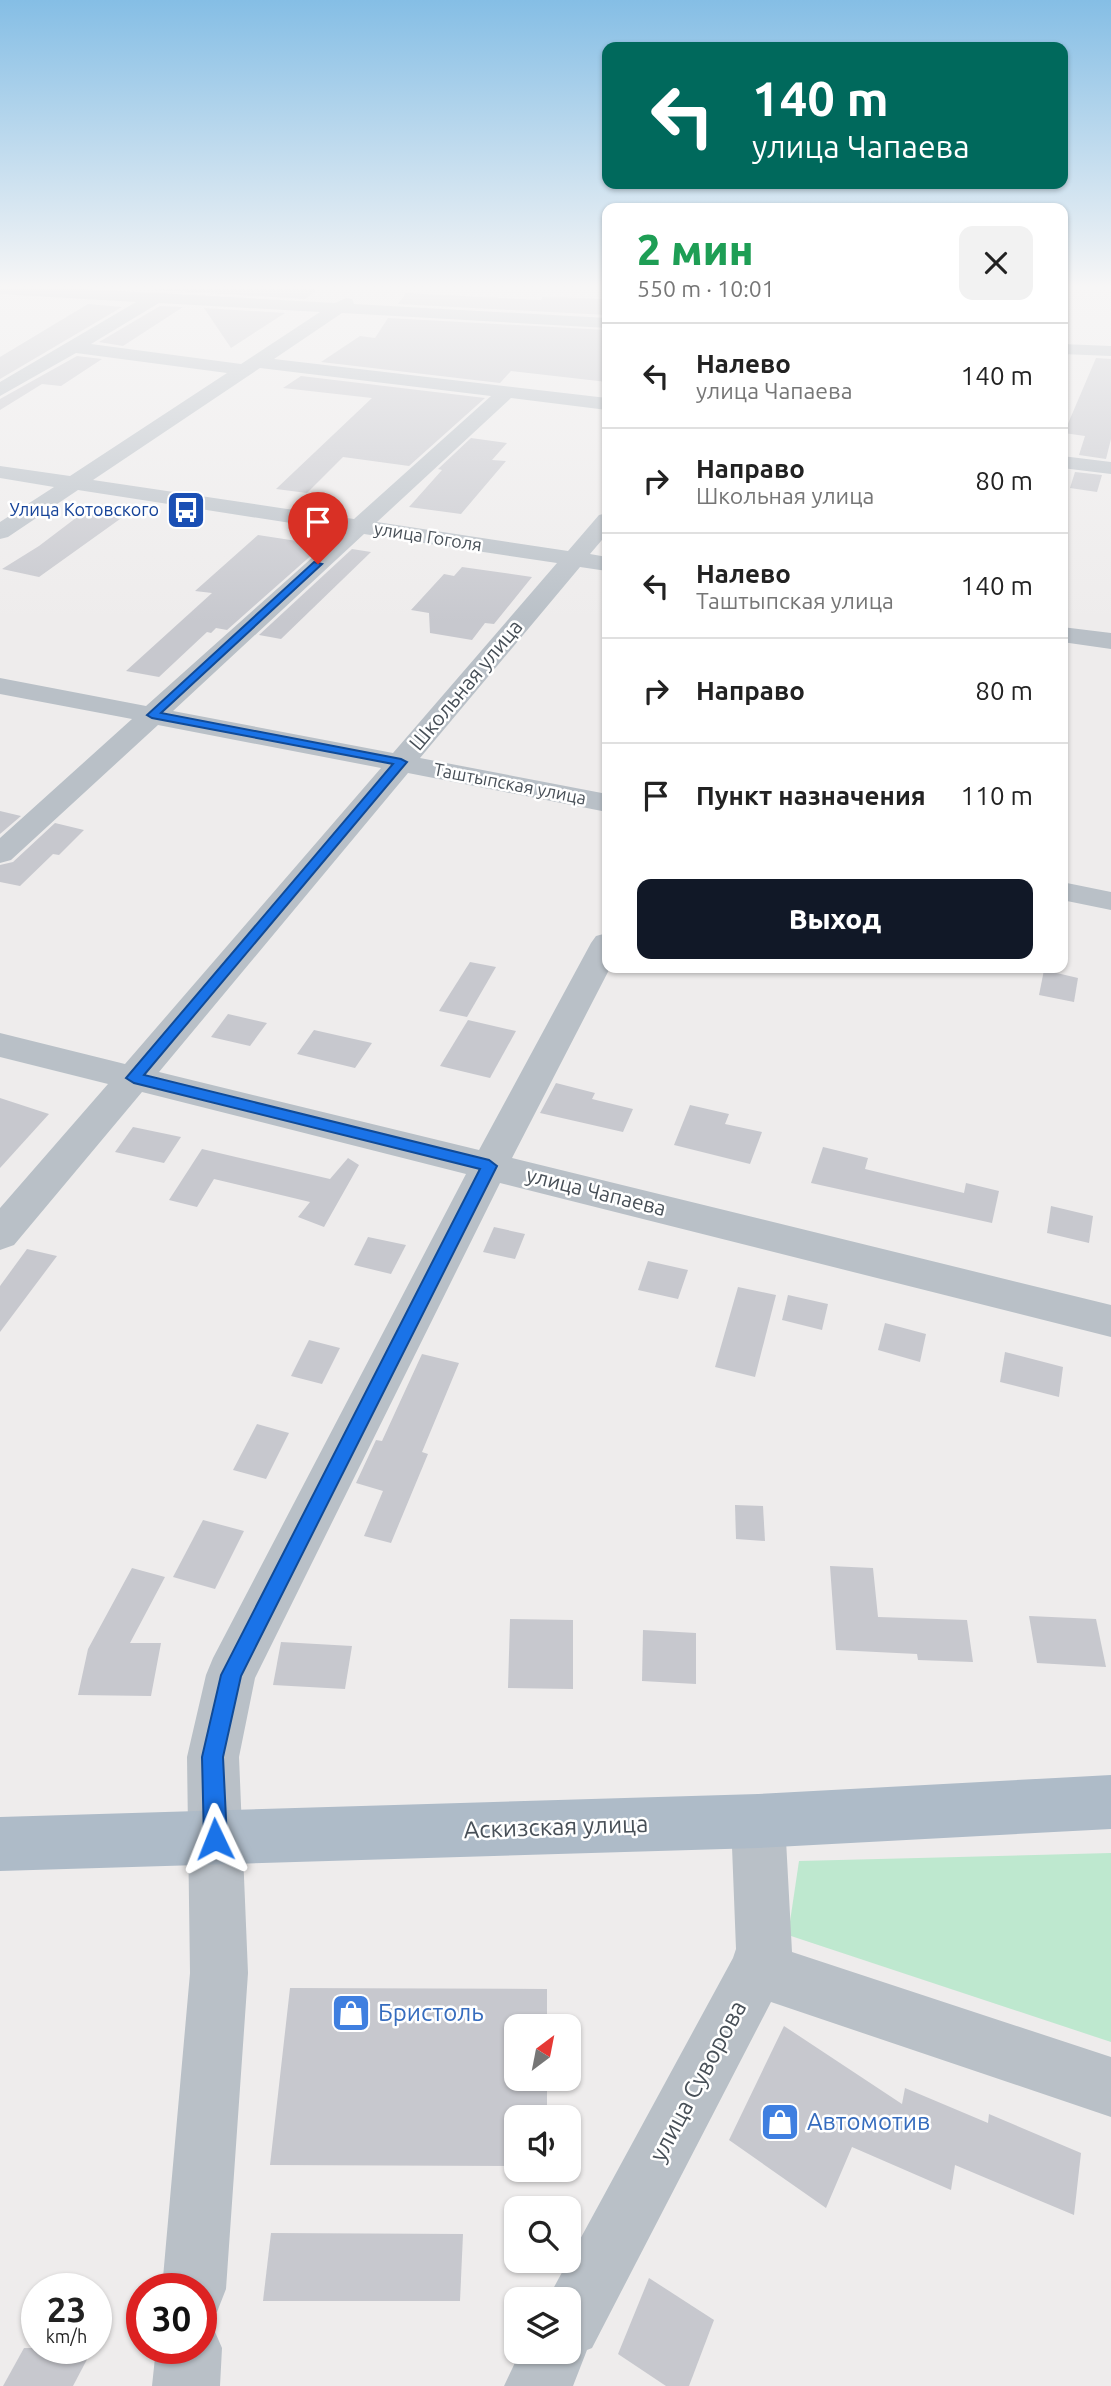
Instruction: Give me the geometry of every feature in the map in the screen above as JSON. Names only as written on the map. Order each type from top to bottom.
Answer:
[{"type":"main road","name":"Аскизская улица","points":[[0,1844],[758,1821],[1111,1802]]},
{"type":"street","points":[[0,532],[198,400]]},
{"type":"street","points":[[0,854],[498,400]]},
{"type":"street","points":[[577,400],[602,403]]},
{"type":"street","points":[[1068,463],[1111,468]]},
{"type":"street","name":"улица Гоголя","points":[[0,472],[602,563]]},
{"type":"street","name":"Школьная улица","points":[[0,1235],[602,526]]},
{"type":"street","points":[[1068,635],[1111,641]]},
{"type":"street","name":"Таштыпская улица","points":[[0,686],[602,802]]},
{"type":"street","points":[[1068,892],[1111,901]]},
{"type":"street","points":[[195,2273],[219,1973],[213,1757],[231,1675],[489,1166],[602,952]]},
{"type":"street","name":"улица Чапаева","points":[[0,1045],[1111,1321]]},
{"type":"street","name":"улица Суворова","points":[[581,2302],[758,1969],[764,1949],[758,1821]]},
{"type":"street","points":[[758,1969],[1111,2087]]},
{"type":"street","points":[[186,2386],[188,2364]]},
{"type":"street","points":[[538,2386],[549,2364]]},
{"type":"green space","points":[[1111,1853],[1111,2042],[788,1935],[799,1861]]},
{"type":"building","points":[[0,400],[16,400],[0,410]]},
{"type":"building","points":[[370,400],[482,400],[409,466],[343,457],[307,493],[276,489]]},
{"type":"building","points":[[1078,400],[1111,400],[1111,439],[1106,459],[1079,455],[1085,436],[1068,434],[1068,424]]},
{"type":"building","points":[[471,438],[507,443],[492,460],[506,461],[461,514],[409,507],[442,470],[438,469]]},
{"type":"building","points":[[1075,472],[1102,475],[1097,492],[1070,488]]},
{"type":"building","points":[[89,508],[127,514],[39,577],[2,569],[39,546]]},
{"type":"building","points":[[258,535],[323,545],[227,630],[216,628],[211,633],[207,632],[159,677],[126,671],[212,593],[195,591]]},
{"type":"building","points":[[352,549],[371,552],[281,639],[259,635]]},
{"type":"building","points":[[462,567],[532,577],[494,624],[485,623],[472,640],[430,633],[429,613],[411,610],[444,574],[454,576]]},
{"type":"building","points":[[0,811],[21,816],[0,834]]},
{"type":"building","points":[[55,823],[84,830],[59,855],[53,854],[20,886],[0,882],[0,865],[13,862]]},
{"type":"building","points":[[470,962],[496,967],[467,1017],[439,1011]]},
{"type":"building","points":[[1043,973],[1078,978],[1074,1002],[1039,995]]},
{"type":"building","points":[[228,1014],[267,1023],[250,1046],[211,1037]]},
{"type":"building","points":[[468,1020],[516,1031],[490,1078],[440,1066]]},
{"type":"building","points":[[314,1030],[372,1043],[355,1068],[297,1054]]},
{"type":"building","points":[[556,1083],[595,1093],[592,1099],[633,1109],[623,1132],[540,1113]]},
{"type":"building","points":[[0,1098],[49,1114],[0,1168]]},
{"type":"building","points":[[690,1105],[729,1114],[725,1124],[762,1132],[750,1164],[674,1145]]},
{"type":"building","points":[[133,1127],[181,1137],[164,1163],[115,1152]]},
{"type":"building","points":[[823,1147],[868,1158],[865,1169],[964,1193],[966,1183],[999,1191],[992,1223],[811,1183]]},
{"type":"building","points":[[202,1149],[330,1179],[348,1158],[359,1165],[324,1227],[298,1217],[310,1202],[214,1179],[197,1207],[169,1200]]},
{"type":"building","points":[[1051,1206],[1093,1216],[1089,1243],[1047,1233]]},
{"type":"building","points":[[494,1227],[525,1234],[515,1259],[483,1252]]},
{"type":"building","points":[[368,1237],[406,1245],[391,1274],[354,1265]]},
{"type":"building","points":[[27,1249],[57,1256],[0,1332],[0,1286]]},
{"type":"building","points":[[648,1261],[688,1270],[678,1299],[638,1290]]},
{"type":"building","points":[[738,1287],[776,1295],[755,1377],[715,1367]]},
{"type":"building","points":[[788,1295],[828,1304],[822,1330],[782,1320]]},
{"type":"building","points":[[885,1323],[926,1334],[920,1362],[878,1350]]},
{"type":"building","points":[[309,1340],[340,1348],[322,1384],[291,1376]]},
{"type":"building","points":[[1005,1352],[1063,1367],[1059,1397],[1000,1382]]},
{"type":"building","points":[[422,1354],[459,1363],[422,1452],[428,1454],[391,1543],[364,1536],[383,1491],[356,1483],[376,1440],[382,1441]]},
{"type":"building","points":[[257,1424],[289,1433],[266,1479],[233,1470]]},
{"type":"building","points":[[735,1505],[763,1506],[765,1541],[736,1539]]},
{"type":"building","points":[[203,1520],[244,1531],[215,1589],[173,1577]]},
{"type":"building","points":[[830,1566],[873,1568],[878,1617],[967,1620],[973,1662],[918,1660],[917,1654],[836,1650]]},
{"type":"building","points":[[132,1568],[165,1577],[130,1643],[161,1643],[151,1696],[78,1695],[88,1649]]},
{"type":"building","points":[[1029,1616],[1096,1619],[1106,1667],[1037,1663]]},
{"type":"building","points":[[510,1619],[573,1620],[573,1689],[508,1688]]},
{"type":"building","points":[[643,1630],[696,1633],[696,1684],[642,1681]]},
{"type":"building","points":[[281,1642],[352,1646],[345,1689],[273,1685]]},
{"type":"building","points":[[290,1988],[547,1989],[547,2014],[504,2014],[504,2091],[547,2091],[547,2105],[504,2105],[504,2166],[270,2165]]},
{"type":"building","points":[[784,2026],[902,2104],[905,2088],[988,2123],[989,2114],[1081,2153],[1074,2215],[955,2165],[951,2190],[852,2147],[826,2208],[729,2140]]},
{"type":"building","points":[[271,2233],[463,2234],[460,2301],[263,2301]]},
{"type":"building","points":[[649,2278],[714,2320],[689,2386],[666,2386],[618,2354]]},
{"type":"building","points":[[21,2353],[21,2364],[85,2364],[73,2386],[3,2386]]},
{"type":"place","name":"Улица Котовского","points":[[186,510]]},
{"type":"place","name":"Бристоль","points":[[351,2013]]},
{"type":"place","name":"Автомотив","points":[[780,2122]]},
{"type":"route","points":[[215,1839],[213,1757],[231,1675],[489,1166],[134,1078],[401,762],[152,715],[318,564]]}]
